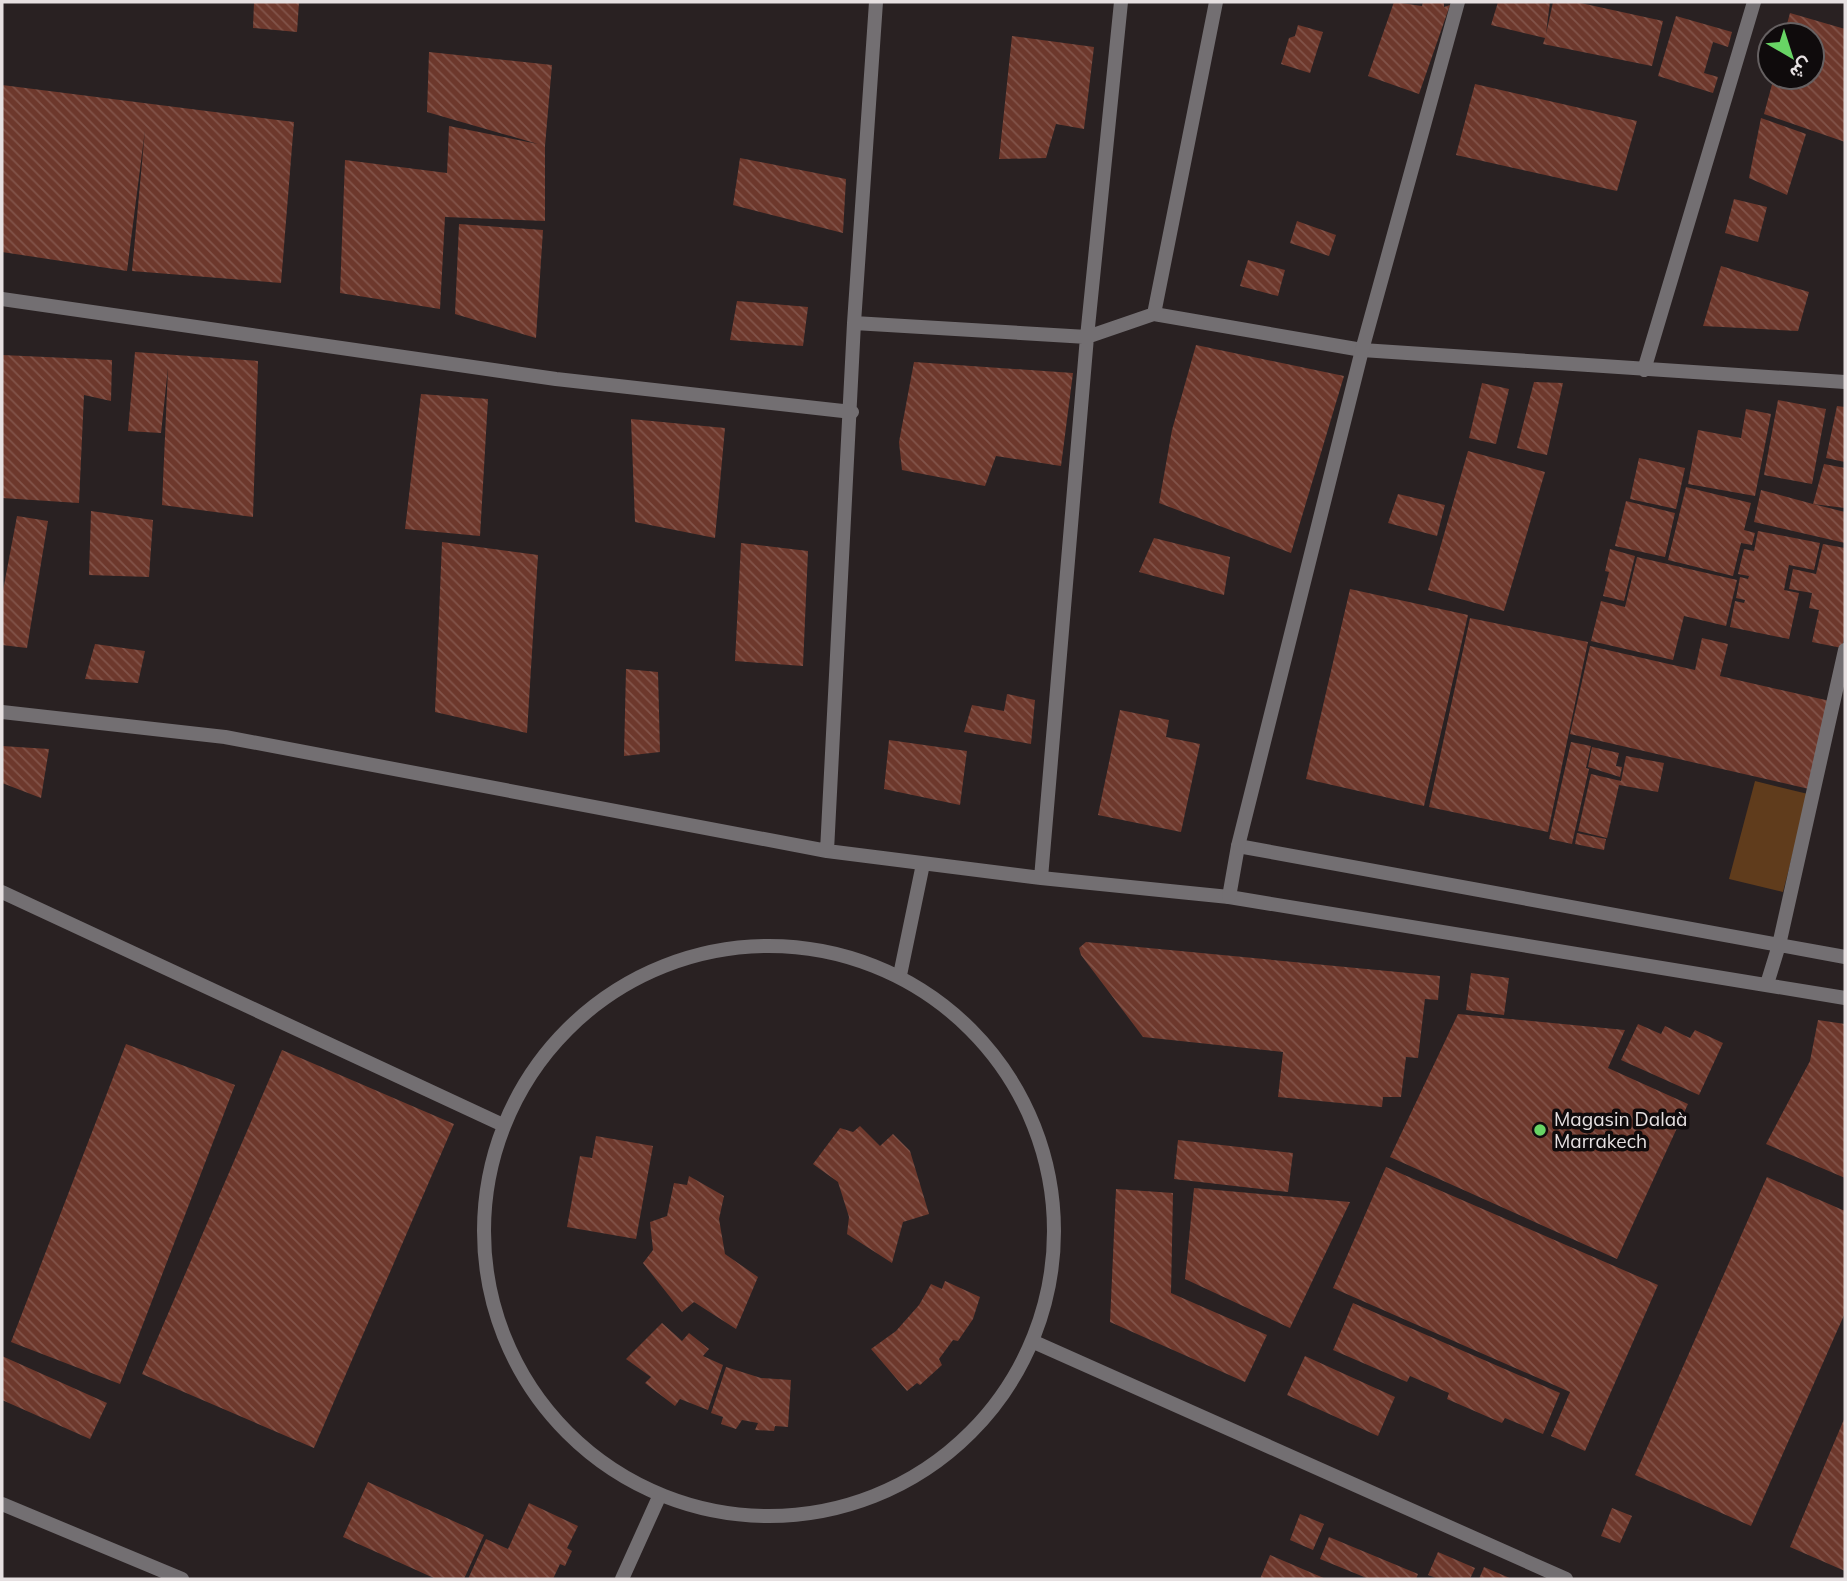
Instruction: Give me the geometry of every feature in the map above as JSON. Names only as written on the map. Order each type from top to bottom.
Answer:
[{"type":"street","points":[[827,851],[855,323],[876,2]]},
{"type":"street","points":[[1041,878],[1087,337],[1121,2]]},
{"type":"street","points":[[1154,314],[1216,2]]},
{"type":"street","points":[[1228,897],[1238,846],[1362,350],[1458,2]]},
{"type":"street","points":[[1644,370],[1754,2]]},
{"type":"street","points":[[2,299],[556,379],[852,412]]},
{"type":"street","points":[[855,323],[1087,337],[1154,314],[1362,350],[1845,382]]},
{"type":"street","points":[[1767,984],[1779,945],[1845,650]]},
{"type":"street","points":[[2,712],[225,737],[827,851],[1041,878],[1228,897],[1845,998]]},
{"type":"street","points":[[1238,846],[1845,957]]},
{"type":"street","points":[[900,975],[923,864]]},
{"type":"street","points":[[2,892],[503,1125]]},
{"type":"street","points":[[746,945],[825,949],[900,975],[970,1025],[1022,1093],[1052,1173],[1056,1259],[1034,1342],[987,1418],[918,1476],[835,1511],[746,1518],[659,1497],[583,1451],[524,1383],[490,1301],[483,1212],[503,1125],[543,1056],[599,1000],[669,962],[746,945]]},
{"type":"street","points":[[1034,1342],[1566,1579]]},
{"type":"street","points":[[622,1579],[659,1497]]},
{"type":"street","points":[[2,1504],[181,1579]]},
{"type":"shaded area","points":[[1755,781],[1808,794],[1783,892],[1729,879]]},
{"type":"building","points":[[254,2],[299,2],[297,32],[253,28]]},
{"type":"building","points":[[1394,2],[1422,6],[1423,2],[1444,2],[1444,7],[1450,5],[1419,94],[1368,76]]},
{"type":"building","points":[[1498,2],[1550,2],[1546,34],[1553,2],[1576,2],[1663,21],[1652,66],[1543,44],[1545,38],[1491,25]]},
{"type":"building","points":[[1790,13],[1818,21],[1788,21]]},
{"type":"building","points":[[1676,16],[1732,32],[1728,47],[1713,42],[1704,73],[1718,77],[1713,93],[1658,76]]},
{"type":"building","points":[[1826,23],[1845,29],[1845,142],[1764,114],[1770,91],[1826,91]]},
{"type":"building","points":[[1298,25],[1323,32],[1310,73],[1281,64],[1289,38],[1295,36]]},
{"type":"building","points":[[1012,36],[1094,47],[1084,129],[1056,124],[1046,158],[999,159]]},
{"type":"building","points":[[429,52],[552,65],[545,146],[545,221],[445,217],[440,309],[340,293],[345,160],[447,173],[449,126],[538,144],[427,112]]},
{"type":"building","points":[[1475,84],[1637,121],[1617,191],[1456,155]]},
{"type":"building","points":[[2,85],[294,122],[281,283],[132,271],[145,130],[127,271],[2,252]]},
{"type":"building","points":[[1761,118],[1806,134],[1787,195],[1749,178]]},
{"type":"building","points":[[740,158],[846,179],[843,233],[733,205]]},
{"type":"building","points":[[1734,199],[1767,207],[1758,242],[1725,233]]},
{"type":"building","points":[[1297,221],[1336,235],[1329,256],[1290,243]]},
{"type":"building","points":[[459,224],[543,230],[536,338],[455,314]]},
{"type":"building","points":[[1248,260],[1285,270],[1278,296],[1240,286]]},
{"type":"building","points":[[1721,266],[1809,292],[1798,331],[1703,326]]},
{"type":"building","points":[[737,301],[808,307],[803,346],[730,340]]},
{"type":"building","points":[[1196,345],[1344,376],[1291,553],[1159,503],[1172,430]]},
{"type":"building","points":[[135,352],[258,361],[253,517],[162,505],[168,368],[161,433],[128,431]]},
{"type":"building","points":[[2,355],[112,360],[111,401],[84,395],[79,503],[2,498]]},
{"type":"building","points":[[914,362],[1073,373],[1061,466],[996,456],[985,486],[902,470],[899,442]]},
{"type":"building","points":[[1534,382],[1563,383],[1547,455],[1517,448]]},
{"type":"building","points":[[1482,383],[1509,389],[1496,444],[1469,438]]},
{"type":"building","points":[[421,394],[488,399],[480,536],[405,529]]},
{"type":"building","points":[[1778,400],[1826,409],[1812,484],[1764,475]]},
{"type":"building","points":[[1837,406],[1845,407],[1845,462],[1826,458]]},
{"type":"building","points":[[1746,409],[1771,414],[1755,496],[1688,484],[1698,430],[1741,438]]},
{"type":"building","points":[[631,419],[725,428],[715,538],[635,522]]},
{"type":"building","points":[[1468,451],[1545,472],[1504,611],[1428,590]]},
{"type":"building","points":[[1639,458],[1685,468],[1676,509],[1630,499]]},
{"type":"building","points":[[1824,464],[1845,468],[1845,508],[1813,504]]},
{"type":"building","points":[[1686,487],[1751,503],[1744,530],[1755,533],[1752,545],[1741,543],[1733,576],[1668,560]]},
{"type":"building","points":[[1761,490],[1845,512],[1845,543],[1754,522]]},
{"type":"building","points":[[1398,494],[1445,505],[1437,536],[1388,523]]},
{"type":"building","points":[[1626,501],[1675,513],[1665,557],[1615,546]]},
{"type":"building","points":[[91,511],[153,520],[149,577],[89,575]]},
{"type":"building","points":[[17,516],[48,521],[27,648],[2,645],[2,596]]},
{"type":"building","points":[[1758,531],[1820,543],[1814,570],[1789,565],[1784,590],[1799,593],[1789,639],[1730,627],[1735,601],[1744,603],[1745,600],[1736,598],[1740,577],[1748,579],[1749,576],[1738,574],[1744,549],[1754,551]]},
{"type":"building","points":[[1154,538],[1230,557],[1224,595],[1139,572]]},
{"type":"building","points":[[442,542],[538,555],[527,733],[435,712]]},
{"type":"building","points":[[741,543],[808,551],[803,666],[735,661]]},
{"type":"building","points":[[1823,544],[1845,548],[1845,632],[1842,648],[1812,642],[1819,610],[1809,608],[1812,593],[1789,589],[1793,569],[1816,574]]},
{"type":"building","points":[[1610,549],[1635,556],[1624,601],[1603,596],[1609,572],[1605,571]]},
{"type":"building","points":[[1637,557],[1737,580],[1726,626],[1684,616],[1673,660],[1591,641],[1601,601],[1625,607]]},
{"type":"building","points":[[1350,589],[1468,615],[1424,806],[1306,779]]},
{"type":"building","points":[[1470,618],[1588,642],[1548,832],[1429,807]]},
{"type":"building","points":[[1702,638],[1728,644],[1720,676],[1830,701],[1809,789],[1570,734],[1590,646],[1695,670]]},
{"type":"building","points":[[95,644],[145,651],[138,683],[85,679]]},
{"type":"building","points":[[626,669],[658,672],[660,752],[624,756]]},
{"type":"building","points":[[1007,694],[1035,700],[1031,744],[964,732],[972,705],[1004,711]]},
{"type":"building","points":[[1120,710],[1169,720],[1166,737],[1200,744],[1181,832],[1098,815]]},
{"type":"building","points":[[889,740],[967,751],[960,805],[884,789]]},
{"type":"building","points":[[1571,742],[1591,746],[1586,768],[1589,769],[1572,844],[1549,839]]},
{"type":"building","points":[[2,746],[49,749],[41,798],[2,783]]},
{"type":"building","points":[[1592,747],[1619,753],[1616,766],[1622,767],[1620,777],[1588,767]]},
{"type":"building","points":[[1626,756],[1664,763],[1658,792],[1619,785],[1607,838],[1578,831],[1591,774],[1621,781]]},
{"type":"building","points":[[1577,833],[1606,839],[1604,850],[1575,844]]},
{"type":"building","points":[[1086,942],[1440,976],[1438,1000],[1425,999],[1418,1058],[1406,1057],[1401,1097],[1383,1097],[1382,1107],[1278,1097],[1283,1052],[1143,1037],[1081,955],[1079,948]]},
{"type":"building","points":[[1471,973],[1509,978],[1504,1015],[1466,1010]]},
{"type":"building","name":"Magasin Dalaà Marrakech","points":[[1458,1014],[1625,1030],[1608,1068],[1688,1104],[1617,1259],[1390,1157]]},
{"type":"building","points":[[1818,1020],[1845,1024],[1845,1178],[1766,1144],[1810,1061]]},
{"type":"building","points":[[1638,1024],[1661,1034],[1665,1026],[1690,1038],[1695,1030],[1723,1043],[1699,1095],[1621,1060]]},
{"type":"building","points":[[126,1044],[235,1085],[120,1384],[11,1342]]},
{"type":"building","points":[[282,1050],[454,1124],[314,1448],[142,1374]]},
{"type":"building","points":[[860,1126],[880,1146],[893,1134],[910,1151],[929,1214],[903,1222],[892,1263],[847,1234],[849,1217],[838,1182],[813,1164],[840,1128],[853,1132]]},
{"type":"building","points":[[596,1136],[653,1146],[636,1239],[567,1227],[580,1156],[592,1158]]},
{"type":"building","points":[[1178,1140],[1293,1153],[1288,1192],[1174,1179]]},
{"type":"building","points":[[1386,1167],[1658,1285],[1585,1451],[1551,1436],[1570,1392],[1333,1288]]},
{"type":"building","points":[[689,1176],[724,1196],[719,1219],[725,1254],[758,1277],[736,1329],[694,1302],[682,1312],[643,1263],[653,1250],[650,1222],[667,1216],[674,1183],[687,1185]]},
{"type":"building","points":[[1767,1177],[1845,1211],[1845,1313],[1751,1526],[1635,1475]]},
{"type":"building","points":[[1194,1188],[1350,1202],[1290,1328],[1185,1279]]},
{"type":"building","points":[[1116,1189],[1173,1193],[1171,1293],[1267,1335],[1245,1382],[1110,1322]]},
{"type":"building","points":[[945,1281],[980,1297],[973,1319],[958,1341],[953,1340],[939,1359],[942,1365],[920,1385],[917,1383],[907,1391],[871,1349],[896,1331],[919,1305],[931,1284],[942,1289]]},
{"type":"building","points":[[1353,1303],[1560,1393],[1543,1434],[1505,1418],[1502,1423],[1447,1399],[1449,1393],[1410,1376],[1407,1382],[1333,1350]]},
{"type":"building","points":[[662,1323],[682,1341],[689,1333],[709,1349],[703,1356],[723,1365],[708,1410],[680,1399],[675,1406],[645,1383],[651,1377],[626,1359]]},
{"type":"building","points":[[2,1356],[107,1403],[90,1439],[2,1400]]},
{"type":"building","points":[[1305,1356],[1395,1397],[1378,1436],[1287,1395]]},
{"type":"building","points":[[726,1367],[761,1378],[791,1380],[788,1427],[775,1426],[774,1431],[755,1430],[758,1423],[742,1420],[736,1429],[721,1424],[723,1417],[711,1413]]},
{"type":"building","points":[[1845,1417],[1845,1571],[1790,1547]]},
{"type":"building","points":[[368,1482],[484,1535],[464,1579],[436,1579],[343,1537]]},
{"type":"building","points":[[529,1503],[578,1526],[567,1548],[572,1551],[565,1566],[560,1564],[553,1579],[468,1579],[486,1539],[508,1549]]},
{"type":"building","points":[[1612,1508],[1632,1516],[1620,1543],[1601,1536]]},
{"type":"building","points":[[1300,1514],[1324,1524],[1313,1550],[1290,1540]]},
{"type":"building","points":[[1329,1537],[1418,1574],[1416,1579],[1369,1579],[1320,1559]]},
{"type":"building","points":[[1438,1552],[1475,1568],[1470,1579],[1439,1579],[1428,1575]]},
{"type":"building","points":[[1270,1555],[1326,1579],[1260,1579]]},
{"type":"building","points":[[1484,1567],[1512,1579],[1479,1579]]},
{"type":"place","name":"Magasin Dalaà Marrakech","points":[[1540,1130]]}]
